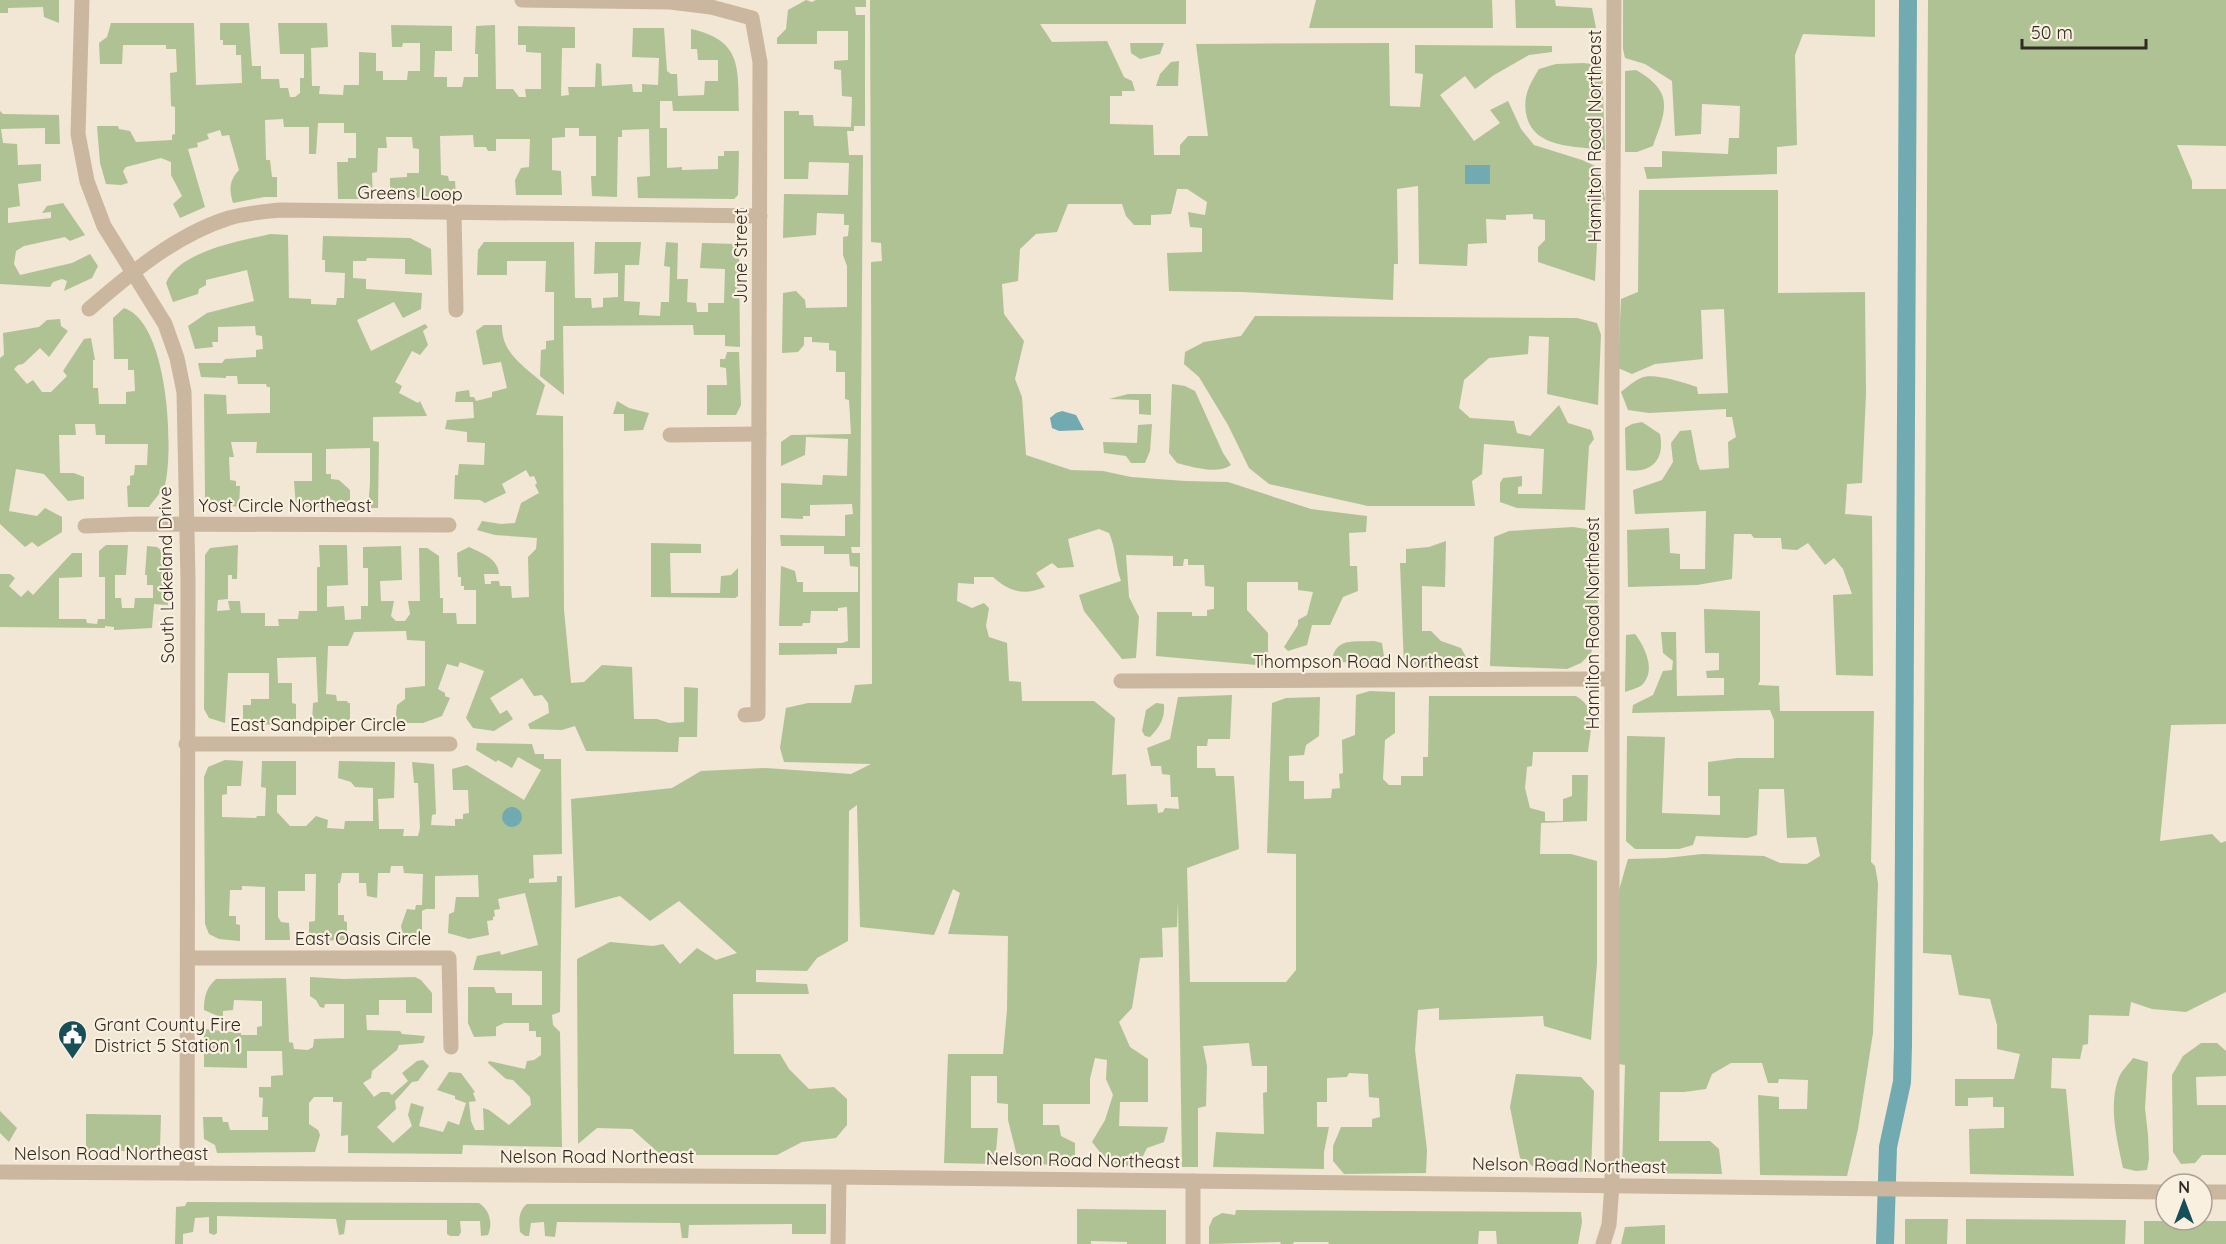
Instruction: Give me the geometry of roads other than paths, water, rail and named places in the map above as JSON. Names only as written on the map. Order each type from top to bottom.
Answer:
[{"type":"street","name":"South Lakeland Drive","points":[[82,0],[78,134],[87,181],[104,226],[165,324],[179,364],[183,392],[188,580],[187,1173]]},
{"type":"street","name":"June Street","points":[[522,0],[670,2],[711,7],[752,18],[760,62],[758,714],[745,714]]},
{"type":"street","name":"Hamilton Road Northeast","points":[[1603,1244],[1609,1225],[1611,1185],[1614,0]]},
{"type":"street","name":"Greens Loop","points":[[89,309],[132,271],[181,239],[230,218],[280,210],[760,216]]},
{"type":"street","points":[[454,213],[456,310]]},
{"type":"street","points":[[670,435],[759,434]]},
{"type":"street","name":"Yost Circle Northeast","points":[[85,526],[138,524],[449,525]]},
{"type":"street","name":"Thompson Road Northeast","points":[[1121,681],[1611,679]]},
{"type":"street","name":"East Sandpiper Circle","points":[[186,744],[450,744]]},
{"type":"street","name":"East Oasis Circle","points":[[188,958],[449,958],[451,1047]]},
{"type":"street","name":"Nelson Road Northeast","points":[[0,1172],[1193,1181],[2154,1192]]},
{"type":"street","points":[[838,1244],[839,1178]]},
{"type":"street","points":[[1193,1181],[1193,1244]]},
{"type":"water","points":[[1465,165],[1490,165],[1490,184],[1465,184]]},
{"type":"water","points":[[1062,411],[1076,415],[1084,430],[1059,431],[1052,428],[1050,418]]},
{"type":"water","points":[[512,807],[519,810],[522,817],[519,824],[512,827],[505,824],[502,817],[505,810]]},
{"type":"waterway","points":[[1885,1244],[1888,1147],[1902,1082],[1903,1045],[1908,0]]},
{"type":"place","name":"Grant County Fire District 5 Station 1","points":[[73,1060]]}]
